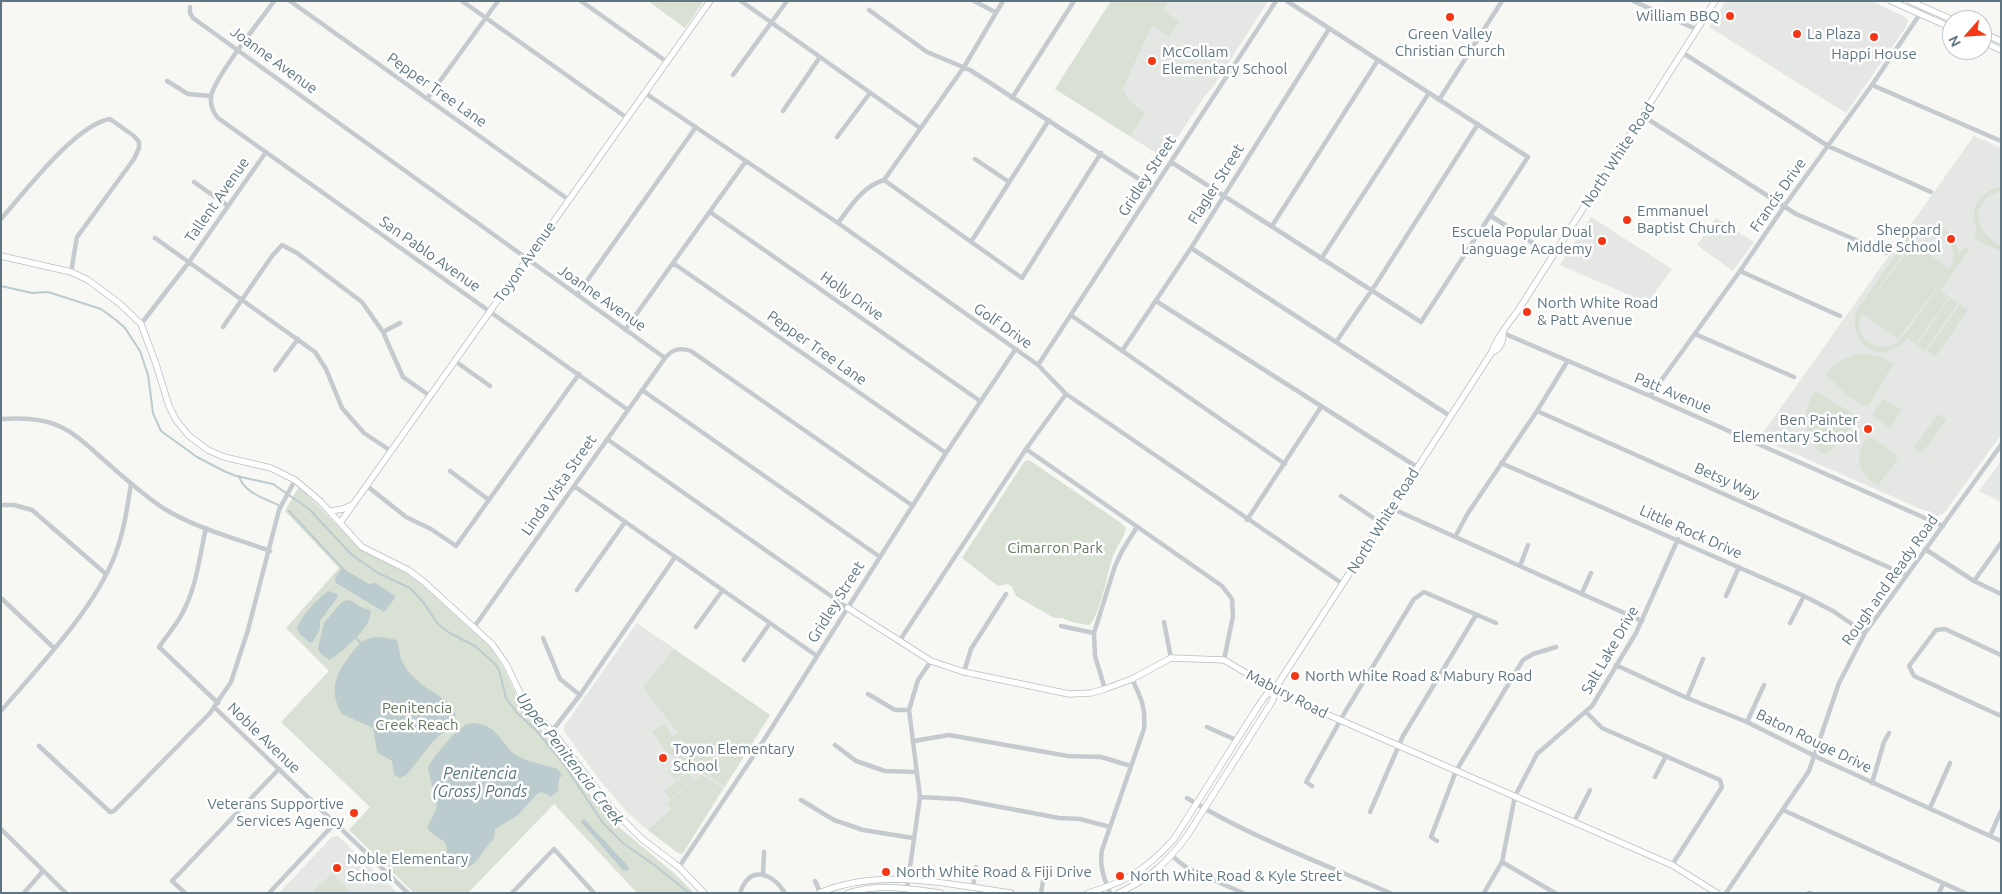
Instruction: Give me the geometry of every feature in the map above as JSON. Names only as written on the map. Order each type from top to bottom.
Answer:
[{"type":"main road","name":"Toyon Avenue","points":[[340,523],[710,1]]},
{"type":"main road","name":"North White Road","points":[[1119,893],[1157,871],[1172,856],[1205,809],[1273,700],[1274,691],[1492,352],[1493,345],[1503,333],[1553,256],[1715,1]]},
{"type":"main road","points":[[1910,1],[1942,15]]},
{"type":"main road","points":[[1896,2],[1942,24]]},
{"type":"main road","points":[[1,256],[71,272],[88,280],[118,303],[141,324],[169,406],[176,420],[189,436],[208,450],[224,457],[271,468],[296,480],[330,511],[362,547],[408,570],[474,627],[492,644],[506,664],[521,696],[533,712],[552,731],[600,794],[626,824],[679,867],[704,893]]},
{"type":"main road","points":[[330,511],[343,509],[354,504]]},
{"type":"main road","points":[[848,608],[931,661],[964,672],[1069,694],[1091,693],[1105,689],[1132,679],[1171,658]]},
{"type":"main road","name":"Mabury Road","points":[[1171,658],[1224,660],[1274,691],[1672,865],[1717,893]]},
{"type":"main road","name":"North White Road","points":[[1088,893],[1109,890],[1147,866],[1161,854],[1174,839],[1266,695],[1274,691]]},
{"type":"main road","points":[[820,892],[860,880],[886,878],[1011,893]]},
{"type":"main road","points":[[848,893],[860,889],[880,887],[907,888],[940,893]]},
{"type":"street","points":[[167,81],[188,94],[211,96],[217,81],[274,1]]},
{"type":"street","name":"Pepper Tree Lane","points":[[290,1],[569,200]]},
{"type":"street","points":[[462,1],[627,118]]},
{"type":"street","points":[[427,99],[487,19],[498,1]]},
{"type":"street","points":[[581,1],[667,62]]},
{"type":"street","points":[[741,1],[920,128]]},
{"type":"street","points":[[733,75],[787,1]]},
{"type":"street","points":[[974,1],[995,12]]},
{"type":"street","points":[[838,223],[861,193],[873,184],[884,180],[964,67],[1003,1]]},
{"type":"street","points":[[1012,98],[1074,1]]},
{"type":"street","name":"Gridley Street","points":[[1038,365],[1072,316],[1153,188],[1172,162],[1276,1]]},
{"type":"street","points":[[1172,162],[1421,322],[1528,157],[1286,1]]},
{"type":"street","points":[[1439,100],[1502,1]]},
{"type":"street","points":[[1633,1],[1698,30]]},
{"type":"street","name":"Joanne Avenue","points":[[190,7],[190,13],[193,18],[665,358]]},
{"type":"street","name":"Francis Drive","points":[[1650,396],[1740,271],[1784,205],[1872,85],[1924,8]]},
{"type":"street","points":[[869,10],[927,52],[964,67],[1153,188]]},
{"type":"street","name":"Flagler Street","points":[[1122,351],[1190,248],[1329,29]]},
{"type":"street","points":[[1683,53],[1828,146],[1931,192]]},
{"type":"street","points":[[783,111],[820,57]]},
{"type":"street","points":[[1272,226],[1378,60]]},
{"type":"street","points":[[1872,85],[2001,141]]},
{"type":"street","name":"Golf Drive","points":[[645,92],[838,223],[1038,365],[1066,394],[1342,584]]},
{"type":"street","points":[[837,136],[870,93]]},
{"type":"street","points":[[1322,259],[1429,93]]},
{"type":"street","name":"Tallent Avenue","points":[[141,324],[189,262],[266,152],[218,118],[211,106],[211,96]]},
{"type":"street","points":[[1642,116],[1796,214],[1886,253]]},
{"type":"street","points":[[1,219],[58,154],[98,123],[110,119],[134,136],[139,142],[134,159],[77,237],[71,272]]},
{"type":"street","points":[[971,242],[1049,120]]},
{"type":"street","points":[[1336,342],[1372,290],[1478,124]]},
{"type":"street","points":[[577,295],[696,127]]},
{"type":"street","name":"San Pablo Avenue","points":[[266,152],[628,410]]},
{"type":"street","points":[[884,180],[1022,278],[1101,153]]},
{"type":"street","points":[[975,159],[1009,182]]},
{"type":"street","points":[[625,330],[746,161]]},
{"type":"street","points":[[194,182],[228,206]]},
{"type":"street","name":"Holly Drive","points":[[710,212],[980,401]]},
{"type":"street","points":[[1490,216],[1553,256]]},
{"type":"street","points":[[155,238],[315,352],[326,369],[342,408],[364,433],[392,451]]},
{"type":"street","points":[[223,327],[272,256],[282,246],[297,253],[362,302],[383,332],[403,377],[430,396]]},
{"type":"street","points":[[1190,248],[1450,416]]},
{"type":"street","name":"Pepper Tree Lane","points":[[673,263],[946,453]]},
{"type":"street","points":[[1740,271],[1840,316]]},
{"type":"street","points":[[1156,300],[1417,468]]},
{"type":"street","points":[[1072,316],[1285,464]]},
{"type":"street","points":[[383,332],[400,323]]},
{"type":"street","name":"Patt Avenue","points":[[1503,333],[1943,526]]},
{"type":"street","points":[[1694,334],[1794,377]]},
{"type":"street","points":[[275,370],[298,339]]},
{"type":"street","points":[[665,358],[669,353],[680,349],[691,351],[913,506]]},
{"type":"street","name":"Gridley Street","points":[[679,867],[848,608],[946,453],[1015,350]]},
{"type":"street","name":"Linda Vista Street","points":[[474,627],[665,358]]},
{"type":"street","points":[[455,361],[490,386]]},
{"type":"street","points":[[1455,537],[1468,513],[1537,411],[1567,362]]},
{"type":"street","points":[[367,486],[406,517],[431,529],[456,546],[579,374]]},
{"type":"street","points":[[642,390],[880,557]]},
{"type":"street","points":[[900,640],[1026,449],[1066,394]]},
{"type":"street","points":[[1247,520],[1322,407]]},
{"type":"street","name":"Betsy Way","points":[[1537,411],[1906,575]]},
{"type":"street","points":[[1,419],[20,418],[41,421],[61,427],[80,438],[131,484],[164,508],[206,528],[270,551]]},
{"type":"street","points":[[607,439],[848,608]]},
{"type":"street","name":"Rough and Ready Road","points":[[1726,893],[1806,777],[1815,756],[1828,710],[1839,682],[1865,633],[2001,445]]},
{"type":"street","points":[[1026,449],[1222,586],[1232,600],[1233,616],[1224,660]]},
{"type":"street","name":"Little Rock Drive","points":[[1501,463],[1678,539],[1804,596],[1833,611],[1865,633]]},
{"type":"street","points":[[450,471],[489,500]]},
{"type":"street","name":"Noble Avenue","points":[[296,480],[279,510],[270,551],[245,641],[231,682],[216,705],[279,769],[408,893]]},
{"type":"street","points":[[1,711],[81,614],[106,574],[115,556],[121,537],[131,484]]},
{"type":"street","points":[[574,486],[817,656]]},
{"type":"street","points":[[1341,496],[1381,524]]},
{"type":"street","points":[[1,505],[14,505],[32,510],[106,574]]},
{"type":"street","points":[[1391,508],[1642,622]]},
{"type":"street","points":[[577,590],[625,522]]},
{"type":"street","points":[[1105,689],[1095,656],[1094,633],[1115,566],[1122,550],[1137,527]]},
{"type":"street","points":[[39,746],[110,812],[114,811],[180,745],[216,705],[159,647],[174,628],[186,607],[199,562],[206,528]]},
{"type":"street","name":"Salt Lake Drive","points":[[1484,893],[1502,862],[1515,796],[1537,754],[1592,706],[1642,622],[1678,539]]},
{"type":"street","points":[[1974,581],[2001,543]]},
{"type":"street","points":[[1520,566],[1528,546]]},
{"type":"street","points":[[1925,549],[1974,581],[2001,594]]},
{"type":"street","points":[[552,731],[580,695],[675,558]]},
{"type":"street","points":[[1726,596],[1739,567]]},
{"type":"street","points":[[1582,594],[1591,573]]},
{"type":"street","points":[[696,627],[722,590]]},
{"type":"street","points":[[1312,786],[1306,782],[1342,721],[1345,712],[1414,599],[1424,592],[1496,623]]},
{"type":"street","points":[[964,672],[970,650],[1006,594]]},
{"type":"street","points":[[1790,623],[1804,596]]},
{"type":"street","points":[[1,598],[54,648]]},
{"type":"street","points":[[1370,812],[1398,746],[1476,615]]},
{"type":"street","points":[[1164,622],[1171,658]]},
{"type":"street","points":[[744,660],[770,623]]},
{"type":"street","points":[[1061,626],[1094,633]]},
{"type":"street","points":[[2001,655],[1945,629],[1936,630],[1909,666],[1914,676],[2001,716]]},
{"type":"street","points":[[543,638],[560,679],[580,695]]},
{"type":"street","points":[[1436,841],[1430,838],[1456,771],[1523,660],[1533,654],[1556,647]]},
{"type":"street","points":[[1687,698],[1703,659]]},
{"type":"street","points":[[907,888],[920,797],[909,710],[918,680],[931,661]]},
{"type":"street","name":"Baton Rouge Drive","points":[[1616,665],[1687,698],[1747,722],[1872,783],[2001,841]]},
{"type":"street","points":[[1109,890],[1100,860],[1144,729],[1145,714],[1143,701],[1132,679]]},
{"type":"street","points":[[1747,722],[1764,685]]},
{"type":"street","points":[[868,694],[895,710],[909,710]]},
{"type":"street","points":[[1586,712],[1602,728],[1720,780],[1722,787],[1672,865]]},
{"type":"street","points":[[1207,728],[1236,740]]},
{"type":"street","points":[[1872,783],[1884,742],[1889,733]]},
{"type":"street","points":[[914,741],[949,735],[1068,756],[1101,757],[1131,766]]},
{"type":"street","points":[[835,746],[856,761],[885,771],[917,772]]},
{"type":"street","points":[[1655,777],[1666,756]]},
{"type":"street","points":[[1930,808],[1950,763]]},
{"type":"street","points":[[184,893],[172,881],[279,769]]},
{"type":"street","points":[[1574,822],[1590,790]]},
{"type":"street","points":[[920,797],[958,799],[1059,818],[1080,819],[1110,827]]},
{"type":"street","points":[[1187,798],[1256,834],[1390,893]]},
{"type":"street","points":[[801,800],[834,820],[856,828],[913,838]]},
{"type":"street","points":[[1783,810],[1965,893]]},
{"type":"street","points":[[1990,836],[2001,811]]},
{"type":"street","points":[[269,893],[335,823]]},
{"type":"street","points":[[1,829],[66,893]]},
{"type":"street","points":[[512,893],[554,849],[594,893]]},
{"type":"street","points":[[763,874],[764,852]]},
{"type":"street","points":[[1172,856],[1187,868],[1243,893]]},
{"type":"street","points":[[1502,862],[1555,893]]},
{"type":"street","points":[[973,887],[976,867]]},
{"type":"street","points":[[24,893],[43,871]]},
{"type":"street","points":[[740,893],[747,880],[763,874],[779,884],[785,893]]},
{"type":"street","points":[[814,881],[820,892]]},
{"type":"street","points":[[1041,893],[1043,881]]},
{"type":"street","points":[[1939,893],[1943,884]]},
{"type":"shaded area","name":"McCollam Elementary School","points":[[1111,1],[1268,1],[1215,84],[1204,97],[1164,158],[1055,89]]},
{"type":"shaded area","points":[[1726,1],[1871,1],[1904,16],[1908,21],[1906,27],[1846,113],[1709,27]]},
{"type":"shaded area","points":[[1974,136],[2001,148],[2001,435],[1944,513],[1937,516],[1759,438]]},
{"type":"shaded area","name":"Escuela Popular Dual Language Academy","points":[[1591,217],[1672,269],[1647,303],[1560,265]]},
{"type":"shaded area","points":[[1716,218],[1754,242],[1733,271],[1697,245]]},
{"type":"shaded area","points":[[2001,461],[2001,502],[1979,491]]},
{"type":"shaded area","name":"Toyon Elementary School","points":[[637,623],[770,715],[681,855],[641,825],[626,811],[598,778],[564,731],[565,725]]},
{"type":"shaded area","name":"Noble Elementary School","points":[[338,836],[398,893],[279,893],[332,837]]},
{"type":"green space","points":[[648,1],[704,1],[685,28]]},
{"type":"green space","points":[[1111,1],[1169,1],[1161,14],[1164,11],[1179,21],[1169,36],[1153,26],[1123,88],[1128,100],[1145,113],[1130,136],[1055,89]]},
{"type":"green space","points":[[2001,187],[2001,191],[1991,195],[1984,201],[1980,208],[1979,217],[1980,225],[1985,233],[2001,246],[2001,251],[1974,239],[1976,231],[1974,213],[1978,202],[1985,194]]},
{"type":"green space","points":[[1928,226],[1940,228],[1953,238],[1959,255],[1965,247],[1969,250],[1940,291],[1949,297],[1916,344],[1908,339],[1916,326],[1901,345],[1888,351],[1879,352],[1864,345],[1858,338],[1855,329],[1857,310],[1908,237],[1915,230]],"holes":[[[1928,231],[1942,235],[1951,243],[1953,262],[1950,269],[1914,243],[1867,305],[1912,240],[1916,236]],[[1945,276],[1914,322],[1896,343],[1879,347],[1871,344],[1864,338],[1859,326],[1862,313],[1898,339]]]},
{"type":"green space","points":[[1950,298],[1958,303],[1925,351],[1917,345]]},
{"type":"green space","points":[[1960,304],[1968,310],[1935,357],[1927,351]]},
{"type":"green space","points":[[1865,353],[1884,358],[1893,364],[1868,406],[1863,406],[1847,395],[1825,374],[1843,360]]},
{"type":"green space","points":[[1815,391],[1857,416],[1858,420],[1826,455],[1812,442],[1806,426],[1807,408]]},
{"type":"green space","points":[[1884,399],[1902,410],[1890,428],[1873,416],[1873,413]]},
{"type":"green space","points":[[1938,414],[1946,420],[1922,453],[1914,447]]},
{"type":"green space","points":[[1869,436],[1896,454],[1897,460],[1878,485],[1865,475],[1860,463],[1861,449]]},
{"type":"green space","name":"Cimarron Park","points":[[1029,460],[1126,528],[1124,536],[1113,556],[1103,594],[1093,621],[1089,625],[1062,618],[1054,618],[1016,596],[1012,587],[1008,584],[998,586],[962,558],[1024,462]]},
{"type":"green space","name":"Penitencia Creek Reach","points":[[299,486],[360,549],[408,574],[420,583],[490,647],[503,667],[517,697],[602,810],[694,893],[637,893],[554,804],[468,893],[414,893],[349,830],[370,807],[281,722],[329,671],[286,628],[339,568],[285,511]]},
{"type":"green space","points":[[674,649],[770,715],[725,786],[668,753],[652,732],[664,724],[673,737],[678,733],[643,687]]},
{"type":"green space","points":[[680,762],[687,770],[675,780],[668,772]]},
{"type":"green space","points":[[688,772],[694,780],[670,799],[664,791]]},
{"type":"green space","points":[[702,775],[723,788],[683,852],[678,853],[648,830],[671,809],[667,803]]},
{"type":"green space","points":[[332,874],[350,891],[349,893],[315,893],[313,891]]},
{"type":"water","points":[[342,568],[369,584],[375,583],[394,595],[395,598],[384,612],[336,583],[335,578]]},
{"type":"water","points":[[328,591],[338,594],[337,598],[320,621],[320,629],[313,642],[310,643],[300,634],[297,628],[306,613]]},
{"type":"water","points":[[350,600],[370,610],[368,622],[356,638],[329,660],[320,653],[318,648],[324,623],[341,603]]},
{"type":"water","name":"Penitencia (Gross) Ponds","points":[[376,637],[397,641],[402,661],[409,672],[421,684],[444,699],[456,715],[453,725],[436,738],[406,775],[400,778],[394,775],[392,761],[377,752],[373,728],[342,714],[335,697],[338,675],[346,660],[362,642]]},
{"type":"water","name":"Penitencia (Gross) Ponds","points":[[475,723],[490,728],[517,756],[558,769],[562,776],[559,778],[558,791],[551,797],[542,792],[537,794],[518,815],[495,829],[494,839],[473,864],[461,868],[449,863],[444,841],[428,829],[437,806],[428,769],[439,751],[457,731],[467,724]]},
{"type":"water","points":[[584,819],[627,865],[628,871],[623,870],[581,822]]},
{"type":"waterway","name":"Upper Penitencia Creek","points":[[1,286],[32,293],[48,292],[101,309],[116,320],[125,328],[140,351],[148,375],[153,413],[161,431],[197,457],[224,471],[236,476],[273,484],[309,509],[352,555],[378,573],[410,588],[424,603],[437,623],[448,632],[475,646],[495,664],[499,670],[506,698],[517,713],[536,730],[563,763],[603,823],[624,844],[689,893]]},
{"type":"waterway","points":[[239,476],[245,487],[250,491],[278,505]]},
{"type":"waterway","points":[[289,511],[344,570]]},
{"type":"waterway","points":[[355,637],[362,644]]},
{"type":"waterway","points":[[450,726],[457,733]]},
{"type":"place","name":"William BBQ","points":[[1730,16]]},
{"type":"place","name":"Green Valley Christian Church","points":[[1450,17]]},
{"type":"place","name":"La Plaza","points":[[1797,34]]},
{"type":"place","name":"Happi House","points":[[1874,37]]},
{"type":"place","name":"McCollam Elementary School","points":[[1152,61]]},
{"type":"place","name":"Emmanuel Baptist Church","points":[[1627,220]]},
{"type":"place","name":"Sheppard Middle School","points":[[1951,239]]},
{"type":"place","name":"Escuela Popular Dual Language Academy","points":[[1602,241]]},
{"type":"place","name":"North White Road & Patt Avenue","points":[[1527,312]]},
{"type":"place","name":"Ben Painter Elementary School","points":[[1868,429]]},
{"type":"place","name":"North White Road & Mabury Road","points":[[1295,676]]},
{"type":"place","name":"Toyon Elementary School","points":[[663,758]]},
{"type":"place","name":"Veterans Supportive Services Agency","points":[[354,813]]},
{"type":"place","name":"Noble Elementary School","points":[[337,868]]},
{"type":"place","name":"North White Road & Fiji Drive","points":[[886,872]]},
{"type":"place","name":"North White Road & Kyle Street","points":[[1120,876]]}]
